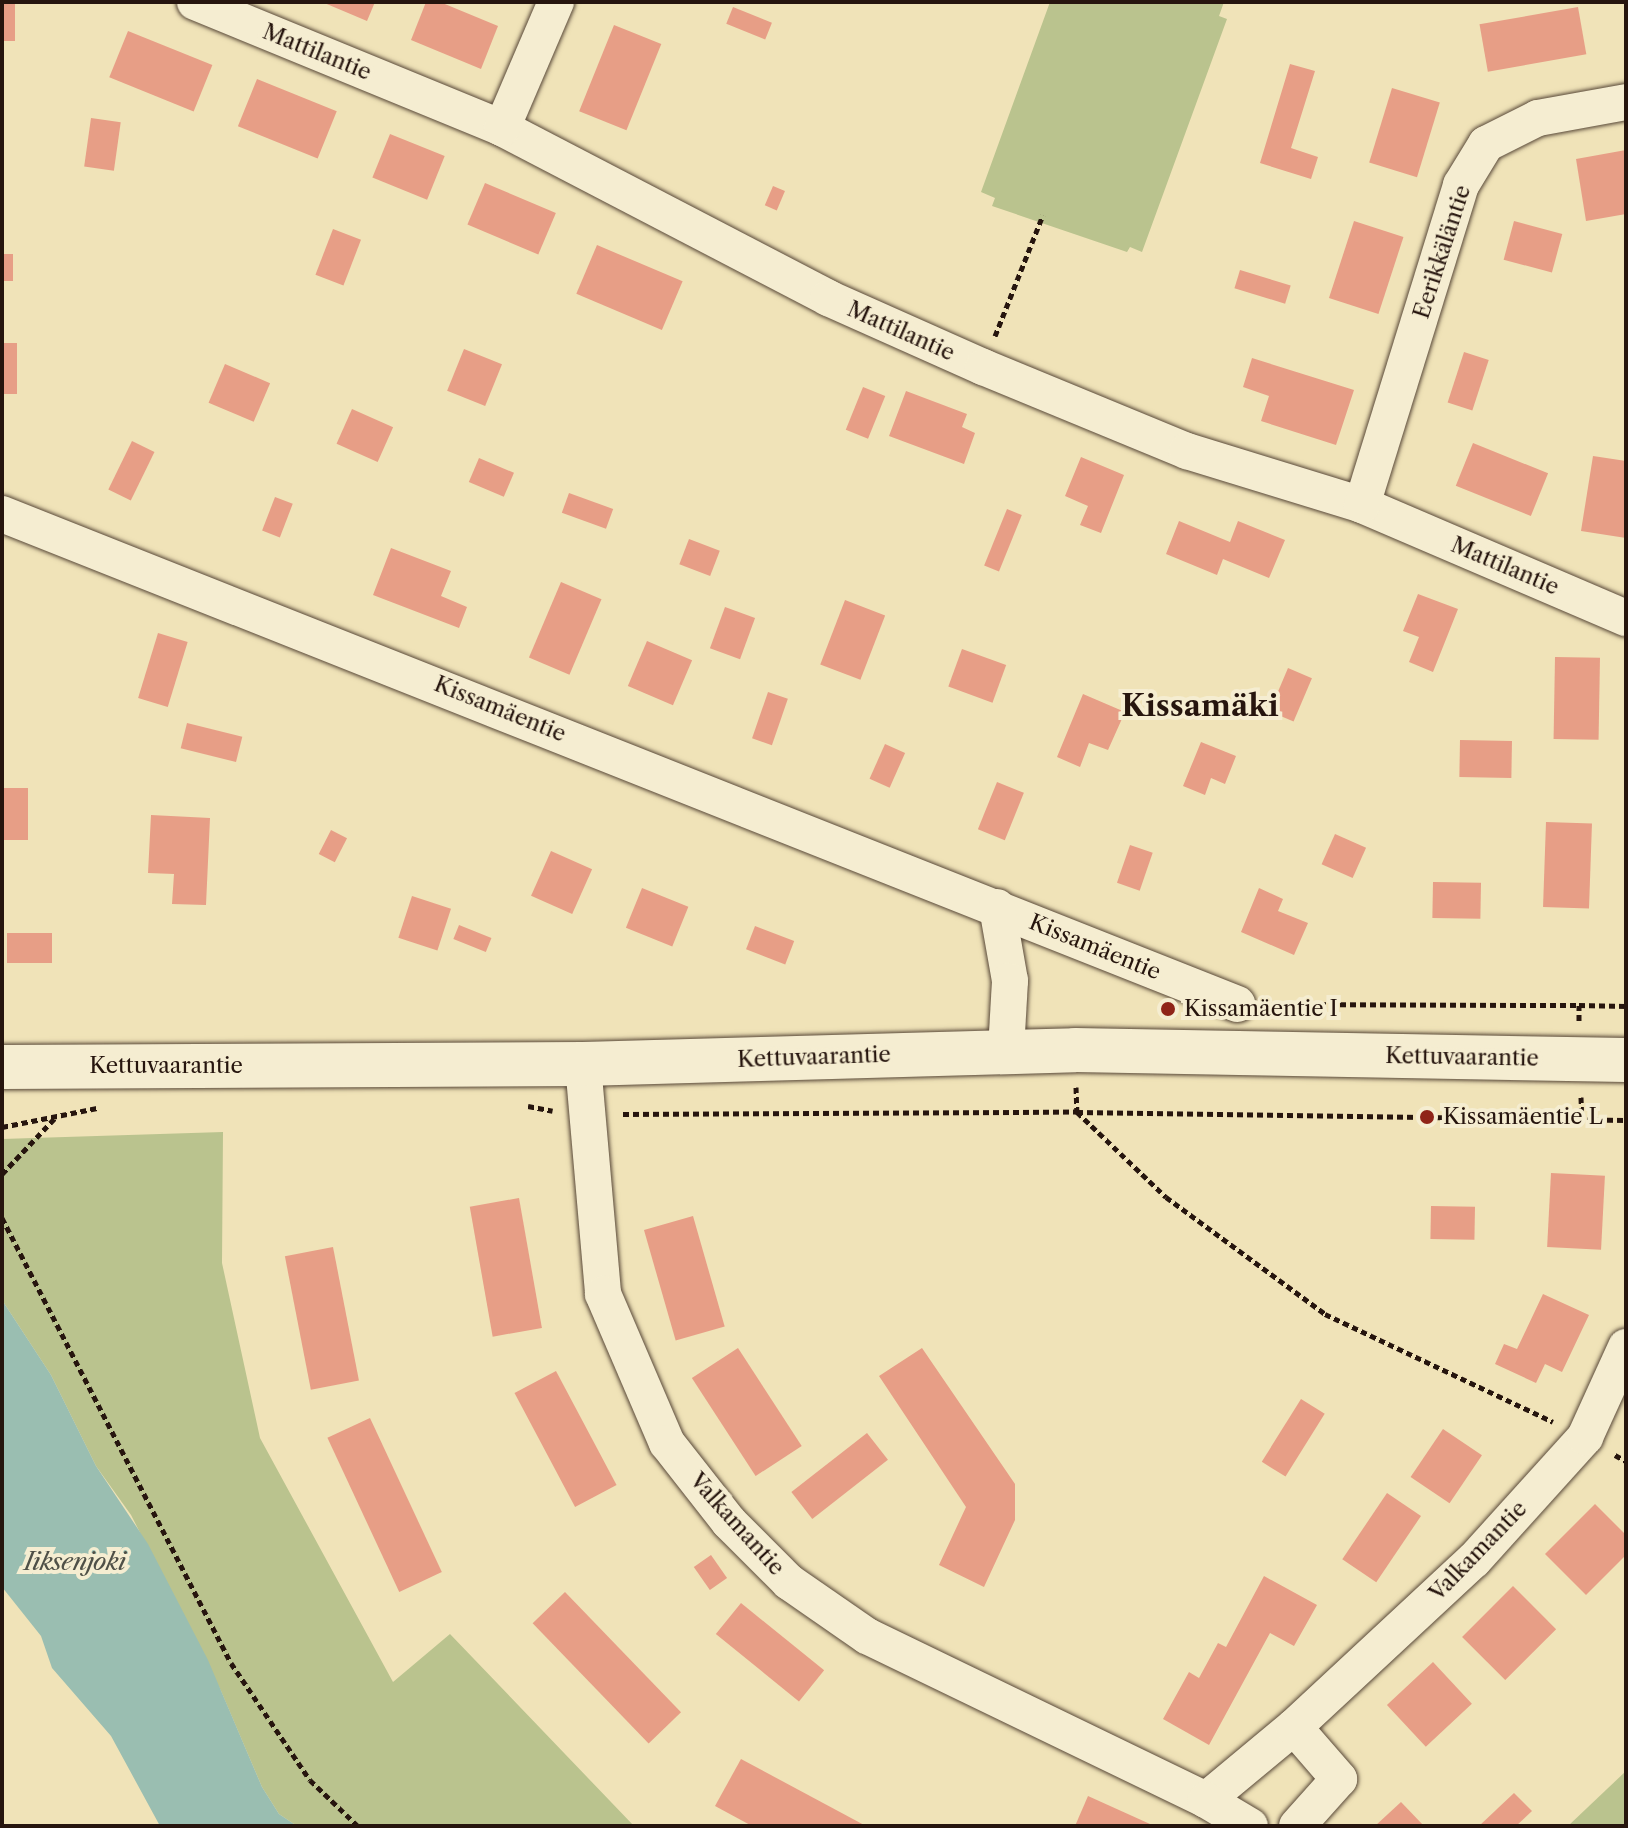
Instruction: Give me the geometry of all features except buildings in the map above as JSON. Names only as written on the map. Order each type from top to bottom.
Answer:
[{"type":"street","name":"Mattilantie","points":[[195,2],[502,128],[828,298],[983,367],[1187,451],[1362,505],[1626,618]]},
{"type":"street","points":[[502,128],[556,2]]},
{"type":"street","name":"Eerikkäläntie","points":[[1362,505],[1461,185],[1486,144],[1538,118],[1626,102]]},
{"type":"street","name":"Kissamäentie","points":[[2,514],[1237,1004]]},
{"type":"street","name":"Kissamäentie","points":[[997,907],[1010,981],[1006,1051]]},
{"type":"street","name":"Kettuvaarantie","points":[[2,1067],[583,1064],[1075,1050],[1626,1060]]},
{"type":"street","name":"Valkamantie","points":[[583,1064],[603,1294],[667,1443],[729,1522],[789,1582],[867,1636],[1206,1800],[1250,1826]]},
{"type":"street","name":"Valkamantie","points":[[1206,1800],[1294,1727],[1474,1560],[1585,1437],[1626,1347]]},
{"type":"street","points":[[1294,1727],[1339,1779],[1297,1826]]},
{"type":"path","points":[[983,367],[1043,215]]},
{"type":"path","points":[[1579,1005],[1626,1006]]},
{"type":"path","points":[[1075,1050],[1077,1112],[1166,1197],[1325,1314],[1585,1437],[1626,1461]]},
{"type":"path","points":[[521,1104],[588,1114],[1077,1112],[1626,1120]]},
{"type":"path","points":[[2,1127],[100,1108]]},
{"type":"path","points":[[2,1174],[56,1117]]},
{"type":"path","points":[[2,1218],[231,1663],[310,1780],[358,1826]]},
{"type":"green space","points":[[1050,2],[1224,2],[1219,16],[1227,19],[1142,252],[1130,247],[1127,252],[992,206],[995,198],[981,192]]},
{"type":"green space","points":[[223,1132],[222,1263],[260,1438],[393,1682],[450,1634],[634,1826],[297,1826],[279,1814],[262,1787],[221,1691],[131,1515],[96,1466],[51,1375],[2,1300],[2,1139]]},
{"type":"green space","points":[[1626,1771],[1626,1826],[1568,1826]]},
{"type":"water","name":"Iiksenjoki","points":[[2,1300],[51,1375],[96,1466],[148,1544],[208,1660],[262,1787],[279,1814],[297,1826],[160,1826],[111,1736],[52,1668],[41,1636],[2,1587]]},
{"type":"place","name":"Kissamäentie I","points":[[1168,1009]]},
{"type":"place","name":"Kissamäentie L","points":[[1427,1117]]},
{"type":"district","name":"Kissamäki","points":[[1200,706]]}]
